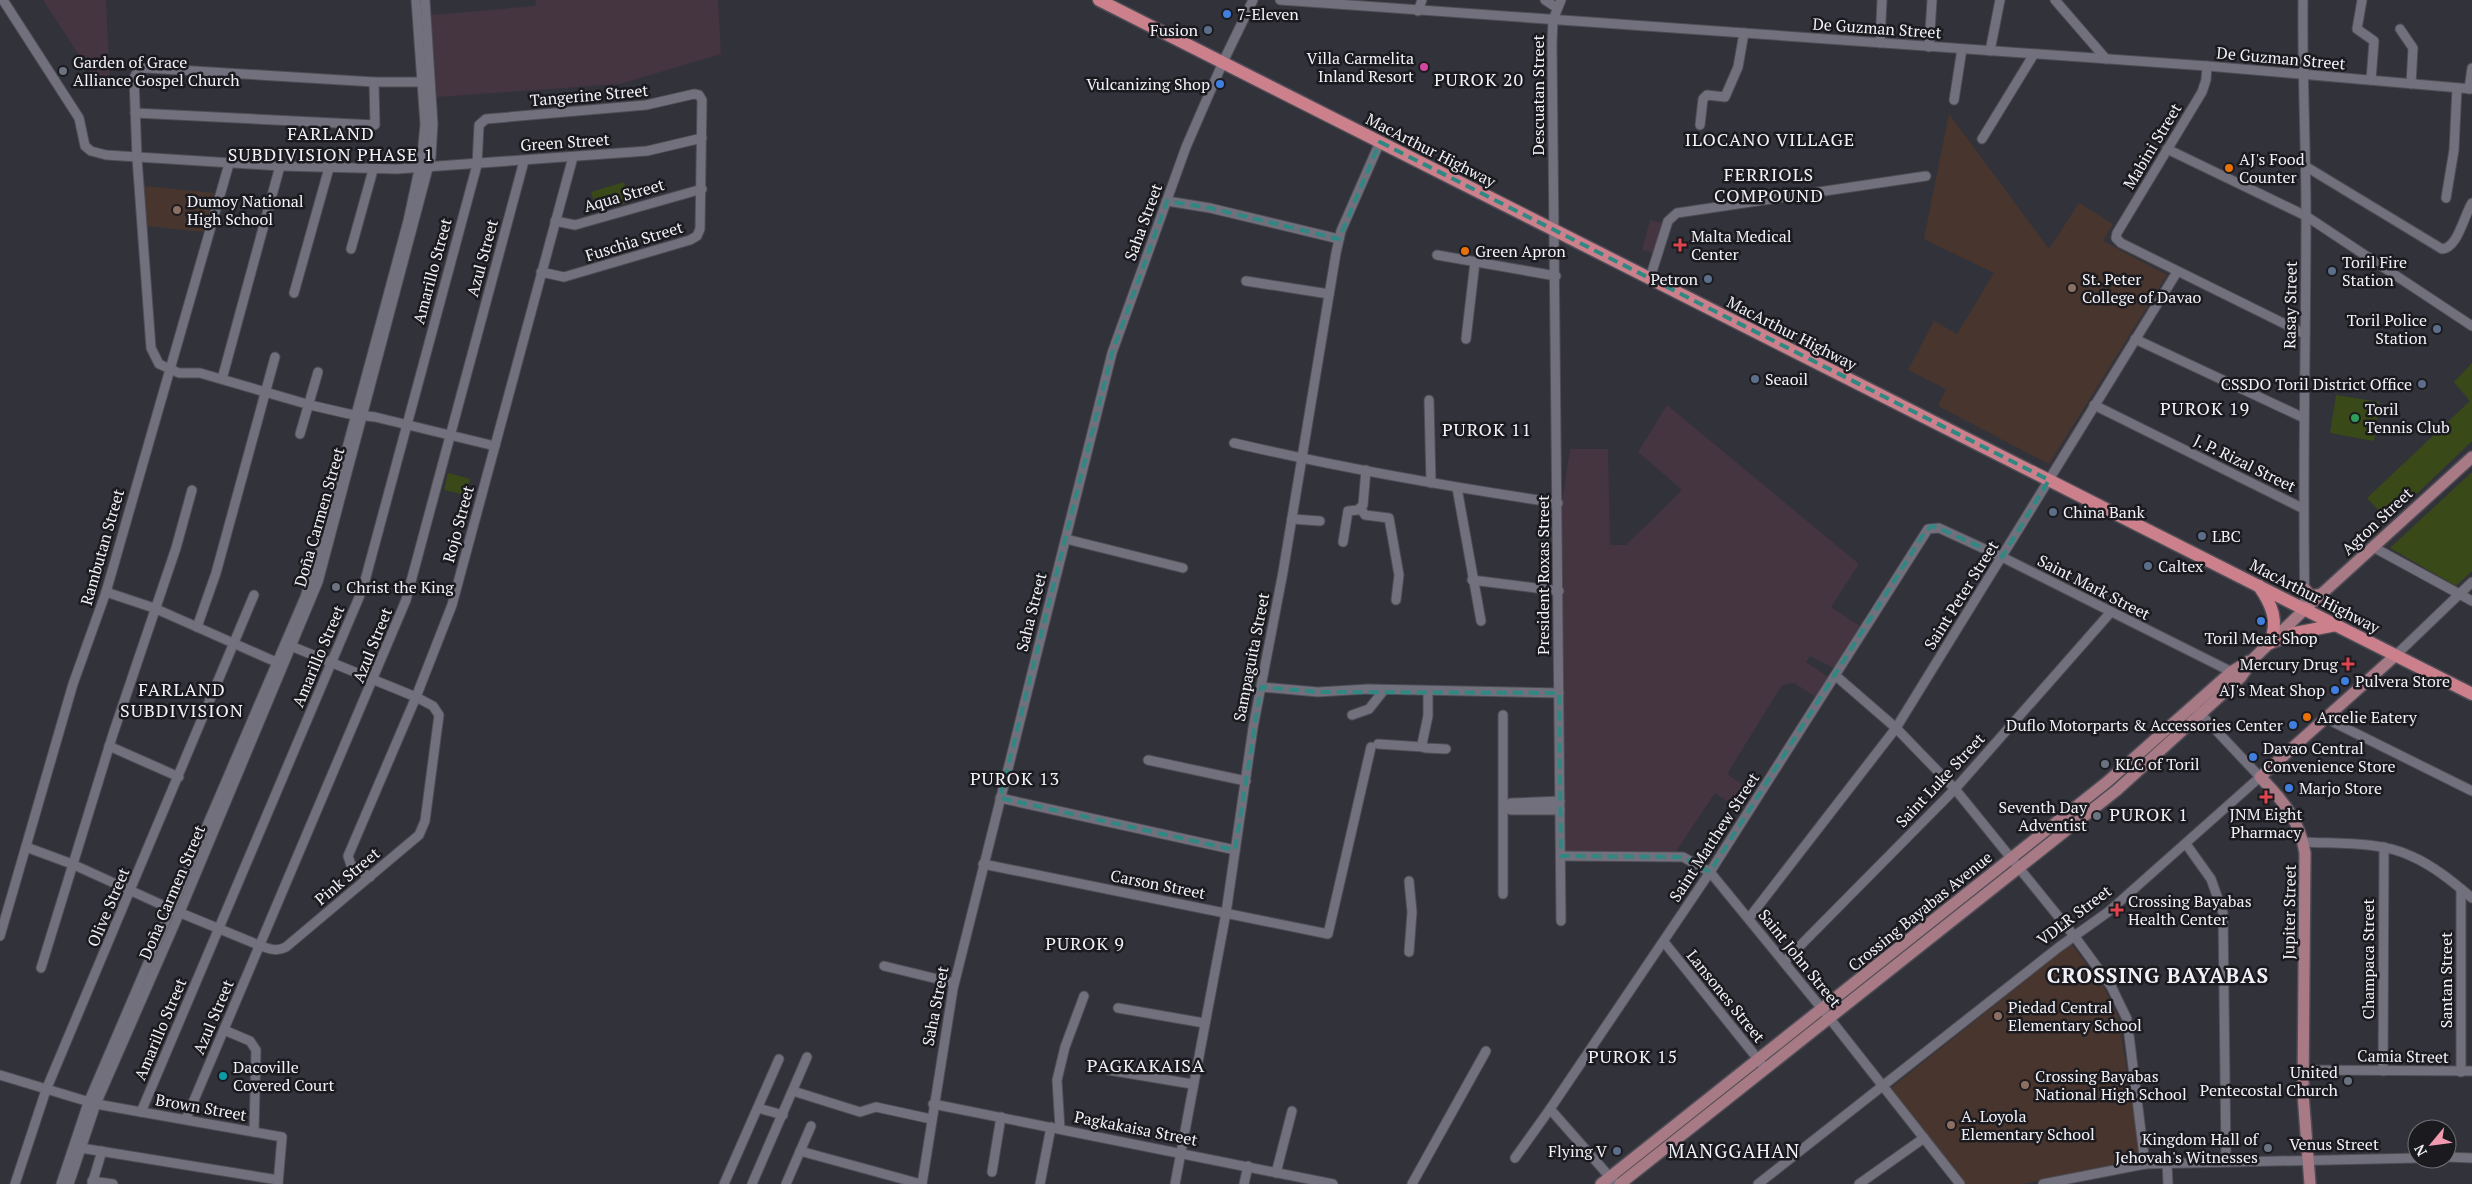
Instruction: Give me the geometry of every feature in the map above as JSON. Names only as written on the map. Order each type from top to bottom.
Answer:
[{"type":"highway","name":"MacArthur Highway","points":[[1099,0],[2472,694]]},
{"type":"highway","points":[[2259,586],[2270,603],[2275,619],[2274,632],[2270,643]]},
{"type":"highway","points":[[2270,643],[2302,632],[2336,625]]},
{"type":"main road","name":"Agton Street","points":[[2305,609],[2472,457]]},
{"type":"main road","points":[[2305,589],[2311,596],[2322,594]]},
{"type":"main road","name":"Crossing Bayabas Avenue","points":[[1826,1014],[2012,858],[2196,710],[2305,609]]},
{"type":"main road","name":"VDLR Street","points":[[2260,777],[2396,655]]},
{"type":"main road","name":"Crossing Bayabas Avenue","points":[[1609,1182],[1826,1014],[2020,868],[2117,790],[2196,710]]},
{"type":"main road","name":"Jupiter Street","points":[[2260,777],[2277,795],[2294,818],[2304,842],[2306,878],[2303,1070],[2304,1114],[2310,1184]]},
{"type":"main road","name":"Crossing Bayabas Avenue","points":[[1620,1184],[1762,1064]]},
{"type":"street","name":"Green Street","points":[[3,0],[79,118],[85,146],[96,153],[137,158],[229,164],[373,170],[477,165],[660,149],[702,138]]},
{"type":"street","name":"Doña Carmen Street","points":[[416,0],[427,82]]},
{"type":"street","name":"Doña Carmen Street","points":[[61,1184],[92,1104],[176,911],[319,568],[398,273],[424,168],[427,82],[426,0]]},
{"type":"street","name":"Saha Street","points":[[921,1184],[954,983],[1112,354],[1193,130],[1222,62],[1253,0]]},
{"type":"street","name":"De Guzman Street","points":[[1280,0],[2206,66],[2470,89]]},
{"type":"street","points":[[1418,11],[1422,0]]},
{"type":"street","points":[[1545,0],[1559,4]]},
{"type":"street","points":[[1880,43],[1882,0]]},
{"type":"street","points":[[1930,47],[1932,0]]},
{"type":"street","points":[[1990,51],[2000,0]]},
{"type":"street","points":[[2055,0],[2106,59]]},
{"type":"street","name":"Rasay Street","points":[[2303,0],[2302,74],[2306,216],[2302,508],[2305,609]]},
{"type":"street","points":[[2362,0],[2357,30],[2374,41],[2371,80]]},
{"type":"street","name":"Descuatan Street","points":[[1555,230],[1553,20],[1559,4]]},
{"type":"street","points":[[2400,29],[2413,48],[2411,84]]},
{"type":"street","points":[[1700,125],[1703,99],[1707,95],[1726,97],[1738,67],[1744,33]]},
{"type":"street","points":[[1954,100],[1962,49]]},
{"type":"street","points":[[1982,139],[2034,54]]},
{"type":"street","name":"Mabini Street","points":[[2177,272],[2121,244],[2116,238],[2117,233],[2202,92],[2206,80],[2206,66]]},
{"type":"street","points":[[2470,89],[2472,68]]},
{"type":"street","points":[[427,82],[374,82],[142,69],[137,72],[134,78],[137,158],[151,348],[159,364],[178,374],[200,373],[310,405],[495,446]]},
{"type":"street","points":[[135,113],[375,125],[374,82]]},
{"type":"street","points":[[2446,198],[2454,150],[2457,88]]},
{"type":"street","name":"Tangerine Street","points":[[477,165],[478,128],[486,119],[646,105],[694,94],[699,95],[702,100],[702,138]]},
{"type":"street","name":"Fuschia Street","points":[[541,272],[564,277],[695,238],[700,229],[702,138]]},
{"type":"street","name":"Sampaguita Street","points":[[1175,1184],[1192,1084],[1226,913],[1260,687],[1292,519],[1338,239],[1380,142]]},
{"type":"street","points":[[2167,150],[2306,216],[2472,326]]},
{"type":"street","name":"Rojo Street","points":[[370,877],[352,865],[348,856],[416,697],[452,605],[573,157]]},
{"type":"street","name":"Azul Street","points":[[186,1119],[374,680],[406,600],[524,161]]},
{"type":"street","name":"Rambutan Street","points":[[0,936],[73,684],[106,592],[142,461],[229,164]]},
{"type":"street","name":"Amarillo Street","points":[[141,1112],[363,588],[477,165]]},
{"type":"street","points":[[222,378],[280,166]]},
{"type":"street","points":[[2305,166],[2442,249],[2448,248],[2454,242],[2472,203]]},
{"type":"street","points":[[294,293],[329,168]]},
{"type":"street","points":[[351,249],[373,170]]},
{"type":"street","points":[[1650,278],[1668,221],[1677,213],[1926,176]]},
{"type":"street","name":"Aqua Street","points":[[555,221],[575,225],[702,189]]},
{"type":"street","points":[[1166,202],[1210,208],[1338,239]]},
{"type":"street","name":"President Roxas Street","points":[[1555,230],[1561,921]]},
{"type":"street","points":[[1437,256],[1556,276]]},
{"type":"street","points":[[1466,339],[1475,262]]},
{"type":"street","points":[[2177,272],[2305,334]]},
{"type":"street","name":"Saint Peter Street","points":[[1749,918],[1896,728],[2177,272]]},
{"type":"street","points":[[1246,281],[1329,294]]},
{"type":"street","points":[[2135,339],[2304,418]]},
{"type":"street","points":[[197,627],[216,573],[275,357]]},
{"type":"street","points":[[300,434],[310,405],[318,372]]},
{"type":"street","points":[[1429,400],[1431,483]]},
{"type":"street","name":"J. P. Rizal Street","points":[[2094,404],[2302,508]]},
{"type":"street","points":[[1234,443],[1302,459],[1457,488],[1558,503]]},
{"type":"street","points":[[1361,509],[1363,506],[1366,470]]},
{"type":"street","points":[[1457,488],[1472,580],[1481,621]]},
{"type":"street","points":[[41,968],[109,746],[154,608],[176,548],[192,490]]},
{"type":"street","points":[[1343,542],[1348,510],[1361,509]]},
{"type":"street","points":[[1361,509],[1365,515],[1389,518],[1399,575],[1396,600]]},
{"type":"street","points":[[1292,519],[1320,521]]},
{"type":"street","name":"Saint Mark Street","points":[[1932,527],[1939,528],[2002,557],[2110,613],[2236,674]]},
{"type":"street","name":"Saint Matthew Street","points":[[1515,1158],[1664,942],[1836,676],[1925,532],[1932,527]]},
{"type":"street","points":[[1066,539],[1183,568]]},
{"type":"street","points":[[2373,547],[2472,601]]},
{"type":"street","points":[[1472,580],[1559,591]]},
{"type":"street","points":[[2396,655],[2472,582]]},
{"type":"street","points":[[106,592],[154,608],[276,662]]},
{"type":"street","name":"Olive Street","points":[[15,1184],[46,1090],[254,596]]},
{"type":"street","name":"Saint Luke Street","points":[[1784,962],[1955,789],[2110,613]]},
{"type":"street","points":[[288,645],[416,697]]},
{"type":"street","name":"Doña Carmen Street","points":[[176,911],[276,662],[288,645]]},
{"type":"street","points":[[1836,676],[1896,728],[1955,789],[2075,937],[2111,986],[2127,1019],[2145,1164]]},
{"type":"street","points":[[1260,687],[1299,691],[1384,690],[1559,694]]},
{"type":"street","points":[[1352,715],[1369,709],[1384,690]]},
{"type":"street","points":[[1428,692],[1428,716],[1422,741],[1423,747],[1446,749]]},
{"type":"street","name":"Pink Street","points":[[26,846],[72,864],[176,911],[261,946],[280,951],[370,877],[413,840],[423,828],[439,719],[438,711],[433,706],[416,697]]},
{"type":"street","name":"Jupiter Street","points":[[2196,710],[2260,777]]},
{"type":"street","points":[[1503,715],[1503,894]]},
{"type":"street","points":[[2325,718],[2472,792]]},
{"type":"street","points":[[109,746],[179,777]]},
{"type":"street","name":"Carson Street","points":[[983,864],[1328,934],[1374,746],[1423,747]]},
{"type":"street","points":[[1148,760],[1246,781]]},
{"type":"street","name":"VDLR Street","points":[[1758,1184],[2108,912],[2260,777]]},
{"type":"street","points":[[1000,798],[1235,850]]},
{"type":"street","points":[[1504,806],[1511,803],[1560,806]]},
{"type":"street","points":[[2304,842],[2384,847],[2399,851],[2422,861],[2472,898]]},
{"type":"street","points":[[2186,844],[2211,879],[2223,913],[2226,1161]]},
{"type":"street","name":"Champaca Street","points":[[2383,1071],[2384,847]]},
{"type":"street","name":"Saint John Street","points":[[1561,856],[1674,856],[1690,860],[1710,872],[1826,1014],[1960,1184]]},
{"type":"street","points":[[1409,881],[1412,912],[1409,952]]},
{"type":"street","name":"Santan Street","points":[[2461,889],[2461,1072]]},
{"type":"street","name":"Lansones Street","points":[[1664,942],[1762,1064]]},
{"type":"street","points":[[884,966],[954,983]]},
{"type":"street","points":[[1040,1184],[1055,1128],[1057,1080],[1065,1047],[1084,996]]},
{"type":"street","points":[[1118,1008],[1204,1023]]},
{"type":"street","points":[[224,1030],[250,1041],[256,1050],[254,1132]]},
{"type":"street","points":[[1412,1184],[1486,1050]]},
{"type":"street","points":[[752,1184],[808,1057]]},
{"type":"street","points":[[724,1184],[779,1059]]},
{"type":"street","points":[[1108,1070],[1192,1084]]},
{"type":"street","name":"Camia Street","points":[[2303,1070],[2472,1071]]},
{"type":"street","name":"Brown Street","points":[[0,1076],[92,1104],[282,1137],[278,1182]]},
{"type":"street","points":[[793,1091],[860,1112],[876,1107],[931,1119]]},
{"type":"street","name":"Doña Carmen Street","points":[[69,1184],[81,1148],[92,1104]]},
{"type":"street","name":"Pagkakaisa Street","points":[[933,1104],[1181,1152],[1333,1184]]},
{"type":"street","points":[[758,1108],[783,1115]]},
{"type":"street","points":[[1550,1109],[1609,1182]]},
{"type":"street","points":[[1276,1173],[1292,1111]]},
{"type":"street","points":[[992,1172],[1001,1117]]},
{"type":"street","points":[[786,1184],[811,1126]]},
{"type":"street","points":[[1860,1184],[1924,1138]]},
{"type":"street","points":[[81,1148],[249,1180],[278,1182]]},
{"type":"street","points":[[800,1151],[921,1184]]},
{"type":"street","points":[[102,1152],[92,1183],[113,1184]]},
{"type":"street","points":[[2457,1157],[2472,1158]]},
{"type":"street","name":"Venus Street","points":[[2043,1184],[2145,1164],[2407,1158]]},
{"type":"street","points":[[2166,1163],[2168,1184]]},
{"type":"street","points":[[1244,1184],[1248,1166]]},
{"type":"highlighted area","points":[[1380,142],[2049,480],[2002,557],[1939,528],[1932,526],[1925,532],[1710,872],[1683,857],[1561,856],[1559,693],[1318,692],[1261,687],[1235,850],[1000,798],[1112,353],[1167,201],[1210,208],[1339,239]]},
{"type":"shaded area","points":[[43,0],[106,0],[110,84],[98,84]]},
{"type":"shaded area","points":[[536,0],[718,0],[721,54],[620,84],[437,97],[431,15],[535,6]]},
{"type":"shaded area","name":"St. Peter College of Davao","points":[[1949,114],[2049,249],[2079,203],[2113,224],[2103,241],[2167,275],[2049,464],[1938,406],[1946,389],[1908,370],[1934,321],[1957,334],[1994,273],[1924,239]]},
{"type":"shaded area","name":"Dumoy National High School","points":[[144,186],[214,193],[204,232],[146,226]]},
{"type":"shaded area","points":[[1650,220],[1662,223],[1654,253],[1642,250]]},
{"type":"shaded area","points":[[1667,405],[1859,564],[1831,607],[1860,626],[1834,668],[1810,656],[1806,662],[1828,677],[1816,697],[1794,683],[1782,685],[1727,774],[1754,792],[1742,811],[1715,793],[1674,854],[1565,852],[1562,502],[1570,449],[1608,449],[1610,545],[1626,545],[1682,490],[1638,452]]},
{"type":"shaded area","name":"Crossing Bayabas National High School","points":[[2071,944],[2104,987],[2118,1016],[2141,1161],[2023,1184],[1965,1184],[1891,1088]]},
{"type":"green space","points":[[624,182],[630,202],[597,211],[591,192]]},
{"type":"green space","points":[[2472,363],[2472,441],[2388,521],[2367,498],[2470,401],[2454,382]]},
{"type":"green space","name":"Toril Tennis Club","points":[[2336,395],[2380,402],[2374,441],[2330,433]]},
{"type":"green space","points":[[2472,472],[2472,571],[2456,586],[2390,548]]},
{"type":"green space","points":[[448,473],[470,479],[466,495],[444,490]]},
{"type":"place","name":"7-Eleven","points":[[1227,14]]},
{"type":"place","name":"Fusion","points":[[1208,30]]},
{"type":"place","name":"Villa Carmelita Inland Resort","points":[[1424,67]]},
{"type":"place","name":"Garden of Grace Alliance Gospel Church","points":[[63,71]]},
{"type":"place","name":"Vulcanizing Shop","points":[[1220,84]]},
{"type":"place","name":"AJ's Food Counter","points":[[2229,168]]},
{"type":"place","name":"Dumoy National High School","points":[[177,210]]},
{"type":"place","name":"Malta Medical Center","points":[[1680,245]]},
{"type":"place","name":"Green Apron","points":[[1465,251]]},
{"type":"place","name":"Toril Fire Station","points":[[2332,271]]},
{"type":"place","name":"Petron","points":[[1708,279]]},
{"type":"place","name":"St. Peter College of Davao","points":[[2072,288]]},
{"type":"place","name":"Toril Police Station","points":[[2437,329]]},
{"type":"place","name":"Seaoil","points":[[1755,379]]},
{"type":"place","name":"CSSDO Toril District Office","points":[[2422,384]]},
{"type":"place","name":"Toril Tennis Club","points":[[2355,418]]},
{"type":"place","name":"China Bank","points":[[2053,512]]},
{"type":"place","name":"LBC","points":[[2202,536]]},
{"type":"place","name":"Caltex","points":[[2148,566]]},
{"type":"place","name":"Christ the King","points":[[336,587]]},
{"type":"place","name":"Toril Meat Shop","points":[[2261,621]]},
{"type":"place","name":"Mercury Drug","points":[[2348,664]]},
{"type":"place","name":"Pulvera Store","points":[[2345,681]]},
{"type":"place","name":"AJ's Meat Shop","points":[[2335,690]]},
{"type":"place","name":"Arcelie Eatery","points":[[2307,717]]},
{"type":"place","name":"Duflo Motorparts & Accessories Center","points":[[2293,725]]},
{"type":"place","name":"Davao Central Convenience Store","points":[[2253,757]]},
{"type":"place","name":"KLC of Toril","points":[[2105,764]]},
{"type":"place","name":"Marjo Store","points":[[2289,788]]},
{"type":"place","name":"JNM Eight Pharmacy","points":[[2266,797]]},
{"type":"place","name":"Seventh Day Adventist","points":[[2097,816]]},
{"type":"place","name":"Crossing Bayabas Health Center","points":[[2117,910]]},
{"type":"place","name":"Piedad Central Elementary School","points":[[1998,1016]]},
{"type":"place","name":"Dacoville Covered Court","points":[[223,1076]]},
{"type":"place","name":"United Pentecostal Church","points":[[2348,1081]]},
{"type":"place","name":"Crossing Bayabas National High School","points":[[2025,1085]]},
{"type":"place","name":"A. Loyola Elementary School","points":[[1951,1125]]},
{"type":"place","name":"Kingdom Hall of Jehovah's Witnesses","points":[[2268,1148]]},
{"type":"place","name":"Flying V","points":[[1617,1151]]},
{"type":"district","name":"PUROK 20","points":[[1479,79]]},
{"type":"district","name":"ILOCANO VILLAGE","points":[[1770,139]]},
{"type":"district","name":"FARLAND SUBDIVISION PHASE 1","points":[[331,143]]},
{"type":"district","name":"FERRIOLS COMPOUND","points":[[1769,184]]},
{"type":"district","name":"PUROK 19","points":[[2205,408]]},
{"type":"district","name":"PUROK 11","points":[[1487,429]]},
{"type":"district","name":"FARLAND SUBDIVISION","points":[[182,700]]},
{"type":"district","name":"PUROK 13","points":[[1015,778]]},
{"type":"district","name":"PUROK 1","points":[[2149,814]]},
{"type":"district","name":"PUROK 9","points":[[1085,943]]},
{"type":"district","name":"CROSSING BAYABAS","points":[[2158,975]]},
{"type":"district","name":"PUROK 15","points":[[1633,1056]]},
{"type":"district","name":"PAGKAKAISA","points":[[1146,1065]]},
{"type":"district","name":"MANGGAHAN","points":[[1734,1150]]}]
